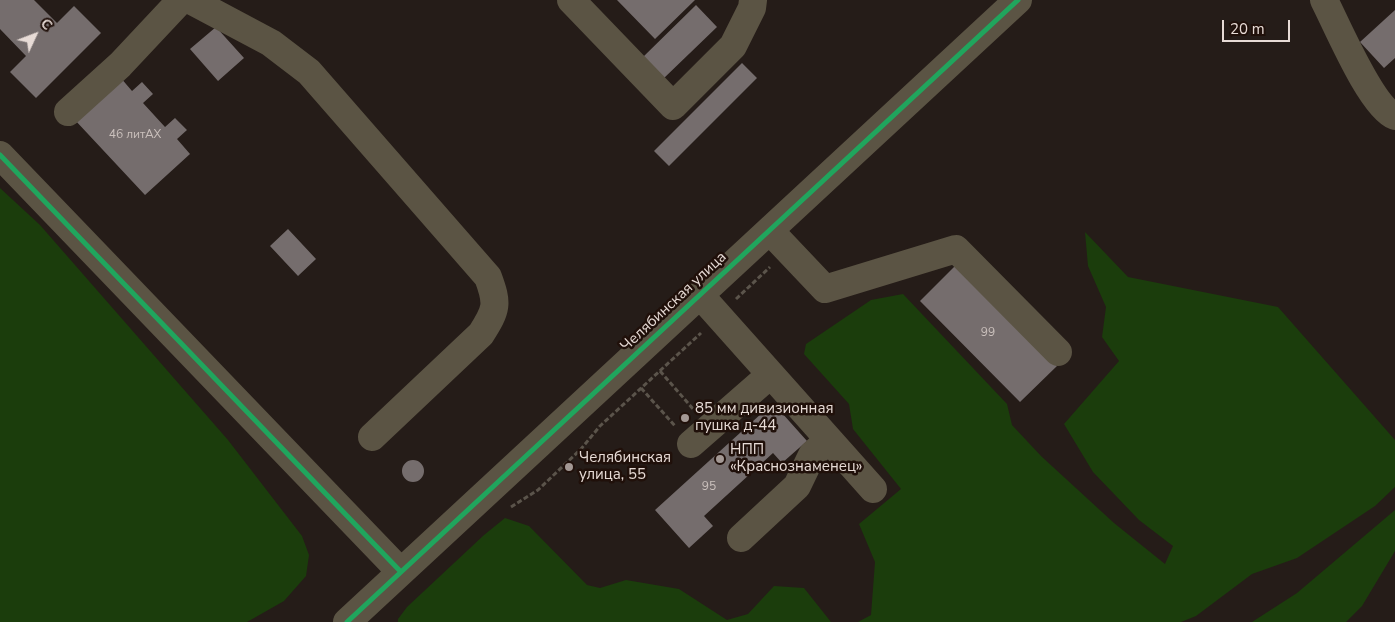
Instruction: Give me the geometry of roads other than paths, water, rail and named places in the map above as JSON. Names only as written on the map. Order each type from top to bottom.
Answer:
[{"type":"street","points":[[68,112],[120,65],[180,0]]},
{"type":"street","points":[[190,0],[270,43],[309,72],[488,277],[495,295],[494,313],[481,334],[372,437]]},
{"type":"street","points":[[571,0],[674,106],[733,46],[752,8],[753,0]]},
{"type":"street","name":"Челябинская улица","points":[[347,622],[1018,0]]},
{"type":"street","points":[[1324,0],[1372,94],[1390,114],[1395,116]]},
{"type":"street","points":[[0,155],[402,572]]},
{"type":"street","points":[[770,231],[825,289],[956,249],[1058,352]]},
{"type":"street","points":[[700,295],[873,489]]},
{"type":"street","points":[[700,436],[770,375]]},
{"type":"street","points":[[741,538],[797,486],[812,455],[828,440]]},
{"type":"place","name":"85 мм дивизионная пушка д-44","points":[[685,418]]},
{"type":"place","name":"НПП «Краснознаменец»","points":[[720,459]]},
{"type":"place","name":"Челябинская улица, 55","points":[[569,467]]}]
